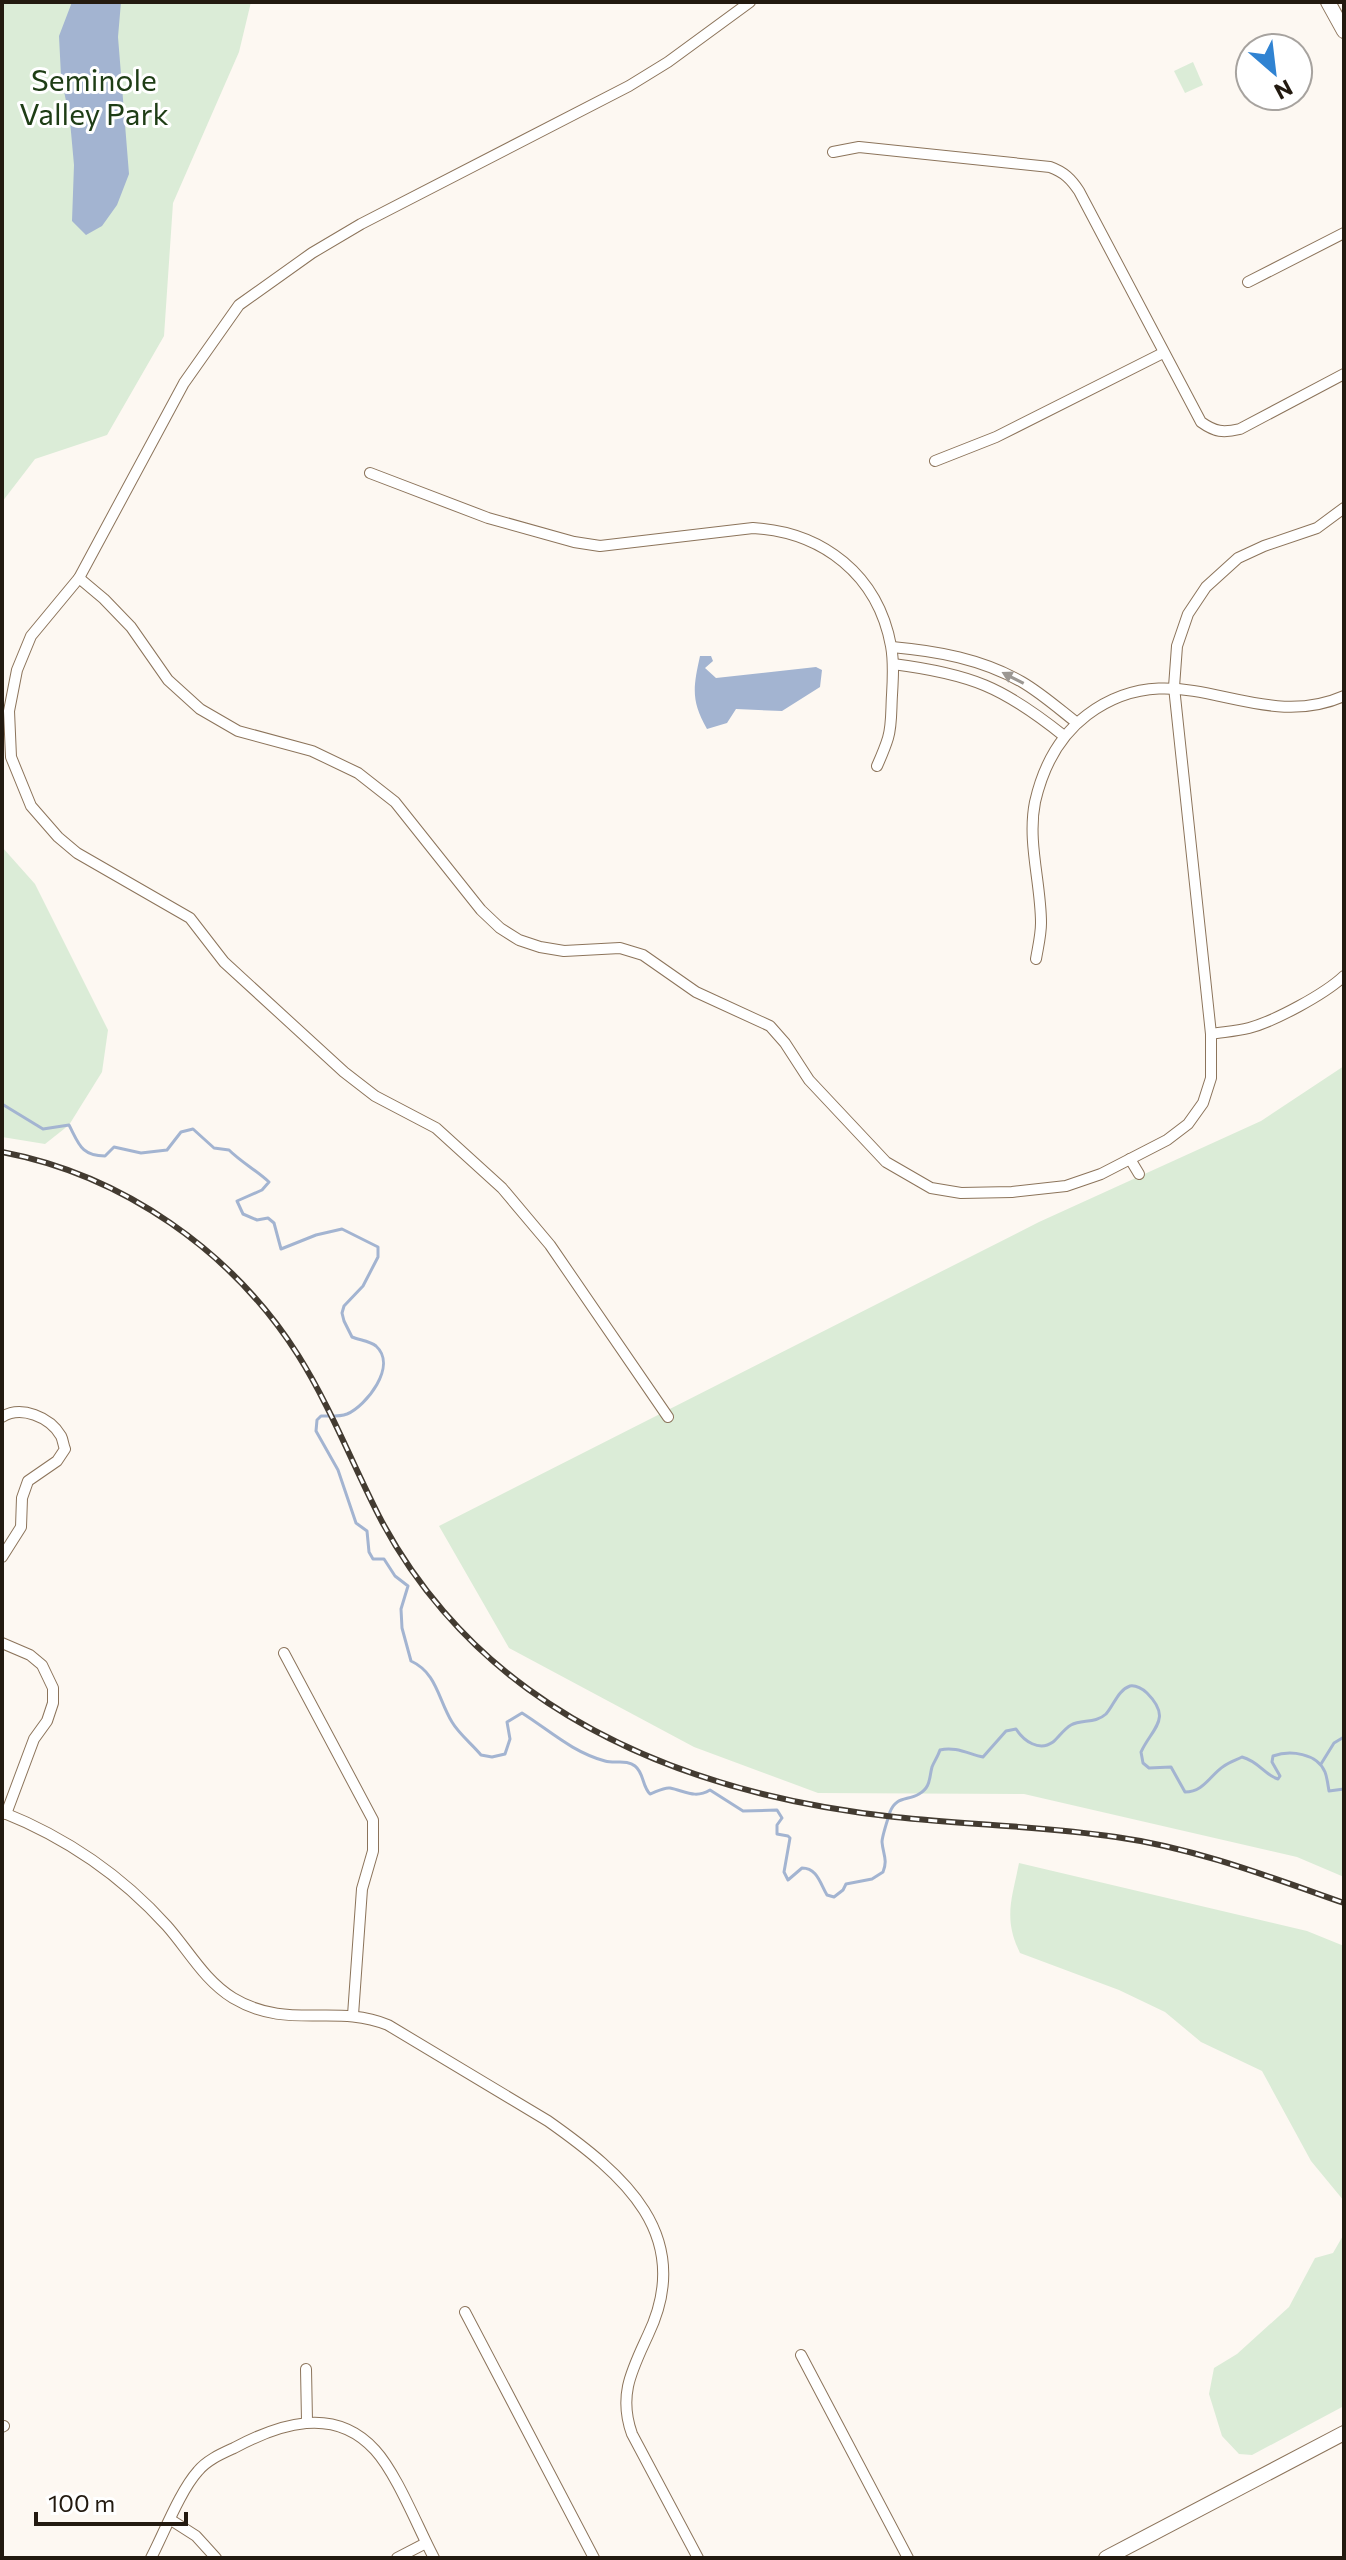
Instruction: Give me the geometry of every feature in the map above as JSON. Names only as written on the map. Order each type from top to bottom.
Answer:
[{"type":"street","points":[[668,1417],[550,1245],[502,1188],[436,1128],[375,1096],[344,1072],[224,962],[190,918],[77,853],[58,837],[31,806],[11,757],[9,711],[17,670],[31,636],[79,578],[184,383],[239,305],[312,253],[361,224],[629,86],[668,62],[750,2]]},
{"type":"street","points":[[1328,2],[1344,31]]},
{"type":"street","points":[[833,152],[859,147],[1050,167],[1060,171],[1079,191],[1201,422],[1213,431],[1240,429],[1344,374]]},
{"type":"street","points":[[1248,282],[1344,233]]},
{"type":"street","points":[[935,461],[996,437],[1163,353]]},
{"type":"street","points":[[370,473],[488,518],[574,542],[600,546],[753,528],[804,537],[828,550],[863,581],[886,626],[892,647],[889,735],[877,766]]},
{"type":"street","points":[[79,578],[131,627],[168,680],[200,709],[238,731],[312,751],[358,773],[395,802],[481,910],[500,928],[519,940],[540,947],[564,951],[620,948],[643,955],[696,992],[770,1026],[809,1080],[886,1162],[907,1176],[931,1188],[961,1193],[1012,1192],[1066,1186],[1101,1174],[1167,1140],[1188,1124],[1203,1103],[1211,1078],[1211,1034],[1174,687],[1177,646],[1188,614],[1206,587],[1238,558],[1317,528],[1344,508]]},
{"type":"street","points":[[892,647],[930,650],[993,669],[1022,682],[1077,723]]},
{"type":"street","points":[[893,664],[956,674],[987,685],[1012,697],[1064,736]]},
{"type":"street","points":[[1036,959],[1041,924],[1033,836],[1034,806],[1049,759],[1077,723],[1116,698],[1144,690],[1174,687],[1290,709],[1315,706],[1344,696]]},
{"type":"street","points":[[1211,1034],[1265,1023],[1333,986],[1344,976]]},
{"type":"street","points":[[1130,1159],[1139,1174]]},
{"type":"street","points":[[2,1417],[25,1411],[46,1421],[61,1436],[65,1449],[57,1461],[28,1481],[22,1498],[21,1527],[2,1557]]},
{"type":"street","points":[[2,1643],[30,1655],[42,1665],[53,1688],[53,1703],[47,1721],[34,1739],[4,1813],[51,1835],[97,1863],[136,1893],[169,1928],[198,1966],[233,1997],[257,2009],[285,2016],[353,2015],[388,2025],[548,2121],[601,2162],[643,2204],[660,2243],[664,2286],[659,2309],[631,2372],[626,2417],[698,2558]]},
{"type":"street","points":[[284,1653],[373,1820],[373,1851],[362,1889],[353,2015]]},
{"type":"street","points":[[465,2312],[594,2558]]},
{"type":"street","points":[[801,2355],[908,2558]]},
{"type":"street","points":[[306,2369],[307,2421]]},
{"type":"street","points":[[151,2558],[197,2471],[245,2442],[285,2425],[307,2421],[351,2432],[375,2450],[388,2468],[434,2558]]},
{"type":"street","points":[[1117,2556],[1344,2433]]},
{"type":"street","points":[[171,2520],[196,2536],[216,2558]]},
{"type":"street","points":[[397,2558],[426,2543]]},
{"type":"green space","name":"Seminole Valley Park","points":[[2,2],[251,2],[239,52],[173,203],[164,336],[107,435],[35,459],[2,502]]},
{"type":"green space","points":[[1193,62],[1203,85],[1185,93],[1174,71]]},
{"type":"green space","points":[[2,847],[35,884],[108,1030],[102,1072],[69,1125],[45,1144],[2,1137]]},
{"type":"green space","points":[[1344,1066],[1344,1877],[1297,1857],[1024,1794],[818,1793],[694,1747],[509,1648],[439,1526],[1039,1222],[1261,1121]]},
{"type":"green space","points":[[1019,1863],[1307,1931],[1344,1946],[1344,2201],[1311,2161],[1262,2071],[1201,2042],[1165,2012],[1119,1990],[1020,1953],[1010,1919]]},
{"type":"green space","points":[[1344,2234],[1344,2406],[1252,2455],[1239,2454],[1222,2436],[1209,2394],[1214,2368],[1237,2354],[1289,2307],[1315,2258],[1333,2253]]},
{"type":"water","points":[[72,2],[121,2],[118,37],[129,174],[117,205],[102,226],[86,235],[72,221],[74,165],[70,121],[61,76],[59,36]]},
{"type":"water","points":[[700,656],[711,656],[713,661],[705,668],[716,678],[816,667],[822,670],[820,687],[782,711],[736,709],[727,723],[707,729],[695,694]]},
{"type":"waterway","points":[[2,1104],[43,1129],[69,1125],[82,1148],[97,1155],[105,1156],[114,1147],[141,1153],[167,1150],[181,1132],[193,1129],[214,1148],[229,1150],[269,1182],[262,1190],[237,1201],[243,1214],[257,1220],[268,1218],[274,1223],[281,1249],[342,1229],[378,1247],[378,1257],[363,1286],[344,1306],[342,1313],[352,1337],[374,1344],[382,1354],[382,1374],[370,1394],[355,1410],[338,1416],[321,1416],[317,1420],[316,1431],[338,1470],[356,1523],[367,1531],[369,1552],[373,1559],[384,1559],[395,1576],[408,1586],[401,1609],[402,1628],[411,1661],[432,1680],[455,1726],[481,1755],[492,1757],[505,1754],[510,1739],[507,1722],[522,1713],[582,1752],[605,1761],[632,1764],[640,1772],[650,1794],[668,1788],[695,1794],[710,1790],[743,1811],[777,1810],[782,1818],[777,1825],[777,1834],[790,1838],[784,1872],[788,1880],[802,1868],[807,1869],[818,1877],[827,1895],[834,1897],[846,1884],[872,1879],[883,1872],[882,1839],[892,1807],[926,1788],[940,1750],[957,1750],[983,1757],[1006,1731],[1016,1729],[1032,1744],[1048,1745],[1071,1725],[1102,1717],[1122,1691],[1130,1686],[1145,1692],[1159,1710],[1158,1723],[1141,1752],[1143,1763],[1149,1768],[1171,1767],[1185,1792],[1202,1786],[1219,1770],[1242,1757],[1278,1779],[1280,1776],[1272,1762],[1273,1756],[1287,1753],[1316,1761],[1325,1772],[1329,1791],[1344,1789]]},
{"type":"waterway","points":[[1321,1764],[1334,1743],[1344,1737]]},
{"type":"railway","points":[[2,1152],[47,1163],[131,1199],[171,1223],[241,1283],[271,1317],[310,1374],[379,1516],[425,1589],[483,1653],[528,1689],[569,1716],[657,1760],[750,1791],[847,1811],[1061,1830],[1145,1842],[1232,1864],[1344,1903]]}]
